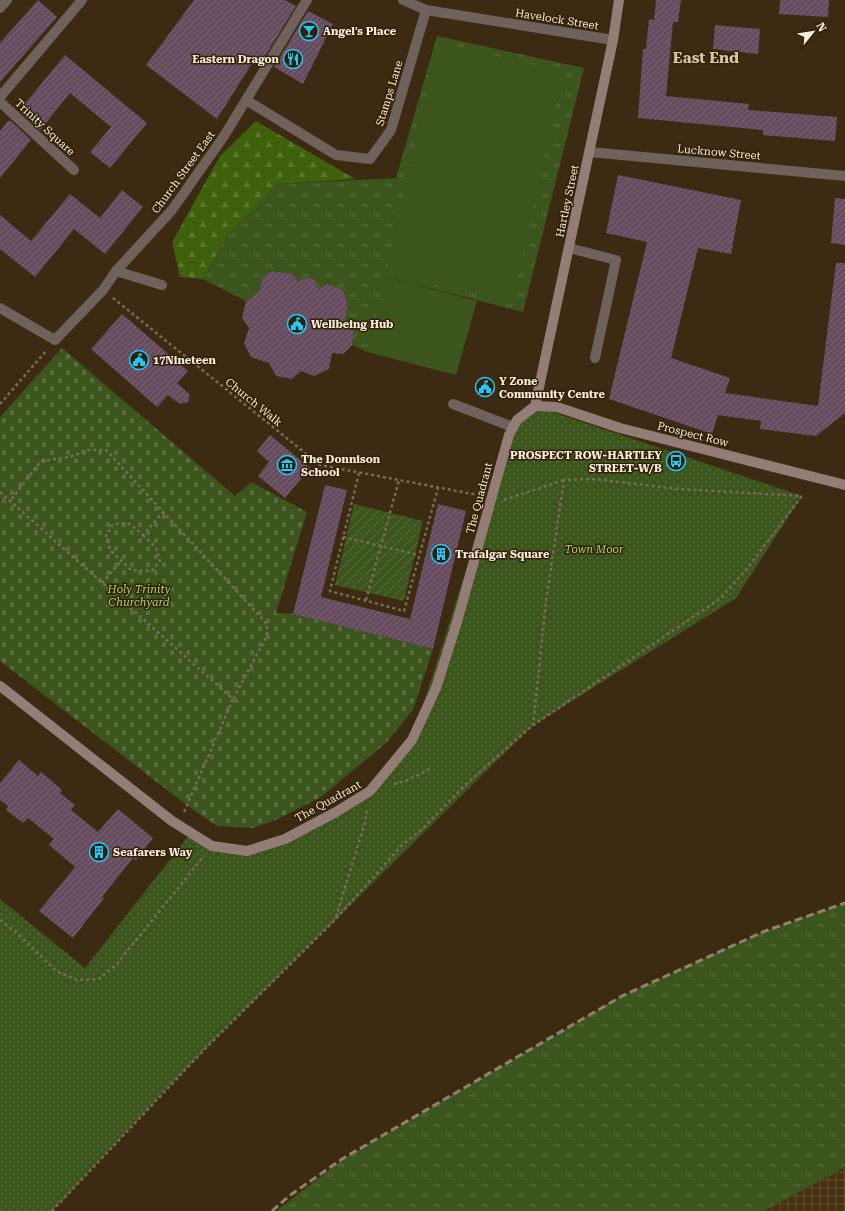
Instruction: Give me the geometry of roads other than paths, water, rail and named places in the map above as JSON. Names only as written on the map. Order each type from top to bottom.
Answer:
[{"type":"street","points":[[0,8],[7,0]]},
{"type":"street","points":[[0,96],[82,0]]},
{"type":"street","name":"Church Street East","points":[[0,308],[55,340],[103,290],[116,271],[172,210],[224,136],[306,0]]},
{"type":"street","name":"Havelock Street","points":[[403,0],[426,10],[613,40]]},
{"type":"street","name":"Hartley Street","points":[[535,406],[590,152],[620,0]]},
{"type":"street","name":"Stamps Lane","points":[[246,100],[336,155],[370,159],[391,130],[426,10]]},
{"type":"street","name":"Trinity Square","points":[[0,102],[74,170]]},
{"type":"street","name":"Lucknow Street","points":[[590,152],[845,176]]},
{"type":"street","points":[[569,248],[616,260],[594,358]]},
{"type":"street","points":[[116,271],[162,285]]},
{"type":"street","points":[[453,404],[513,427]]},
{"type":"street","name":"The Quadrant","points":[[0,686],[178,825],[212,846],[247,851],[285,839],[336,812],[370,791],[412,740],[436,688],[458,622],[508,435],[517,420],[535,406]]},
{"type":"street","name":"Prospect Row","points":[[535,406],[557,407],[620,428],[845,485]]},
{"type":"railway","points":[[272,1211],[289,1196],[342,1159],[622,996],[765,931],[845,903]]},
{"type":"place","name":"Angel's Place","points":[[309,31]]},
{"type":"place","name":"Eastern Dragon","points":[[293,59]]},
{"type":"place","name":"Wellbeing Hub","points":[[297,324]]},
{"type":"place","name":"17Nineteen","points":[[139,360]]},
{"type":"place","name":"Y Zone Community Centre","points":[[485,387]]},
{"type":"place","name":"PROSPECT ROW-HARTLEY STREET-W/B","points":[[676,461]]},
{"type":"place","name":"The Donnison School","points":[[287,465]]},
{"type":"place","name":"Trafalgar Square","points":[[441,554]]},
{"type":"place","name":"Seafarers Way","points":[[99,852]]},
{"type":"district","name":"East End","points":[[706,58]]},
{"type":"park label","name":"Town Moor","points":[[594,549]]},
{"type":"park label","name":"Holy Trinity Churchyard","points":[[139,595]]}]
